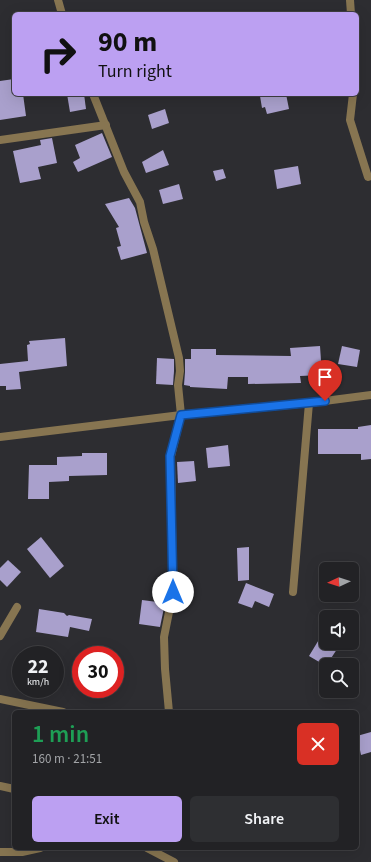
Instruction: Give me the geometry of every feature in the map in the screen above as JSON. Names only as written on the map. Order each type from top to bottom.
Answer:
[{"type":"street","points":[[58,0],[61,12]]},
{"type":"street","points":[[350,0],[350,12]]},
{"type":"street","points":[[94,96],[124,172],[140,202],[144,222],[153,249],[179,358],[180,371],[178,385],[181,415],[170,456],[173,592],[164,637],[169,710]]},
{"type":"street","points":[[353,96],[350,120],[368,177]]},
{"type":"street","points":[[0,140],[106,125]]},
{"type":"street","points":[[0,437],[181,415],[309,403],[371,395]]},
{"type":"street","points":[[293,592],[309,403]]},
{"type":"street","points":[[0,636],[17,607]]},
{"type":"street","points":[[0,699],[53,710]]},
{"type":"street","points":[[0,786],[12,789]]},
{"type":"street","points":[[0,852],[22,852],[31,850]]},
{"type":"street","points":[[151,850],[174,862]]},
{"type":"building","points":[[12,79],[12,96],[23,96],[26,116],[0,120],[0,81]]},
{"type":"building","points":[[67,96],[84,96],[86,109],[70,112]]},
{"type":"building","points":[[260,96],[286,96],[289,109],[267,114],[265,107],[262,108]]},
{"type":"building","points":[[165,109],[169,123],[152,129],[148,115]]},
{"type":"building","points":[[102,133],[112,157],[78,172],[73,162],[80,158],[75,145]]},
{"type":"building","points":[[52,138],[57,163],[38,167],[41,179],[20,183],[13,151],[41,145],[40,140]]},
{"type":"building","points":[[163,150],[169,165],[146,173],[142,162]]},
{"type":"building","points":[[298,166],[301,184],[277,189],[274,170]]},
{"type":"building","points":[[223,169],[226,178],[216,181],[213,171]]},
{"type":"building","points":[[179,184],[183,199],[163,204],[159,190]]},
{"type":"building","points":[[129,198],[135,208],[147,253],[121,260],[117,247],[121,246],[116,228],[119,227],[105,204]]},
{"type":"building","points":[[65,338],[67,366],[19,372],[21,389],[6,390],[6,386],[0,386],[0,364],[28,361],[27,345],[30,344],[29,341]]},
{"type":"building","points":[[320,346],[322,375],[300,376],[301,383],[248,384],[248,377],[228,377],[227,389],[190,387],[184,385],[185,359],[191,359],[191,349],[216,349],[216,355],[291,356],[290,348]]},
{"type":"building","points":[[342,346],[360,350],[357,367],[338,364]]},
{"type":"building","points":[[157,358],[174,359],[173,385],[156,384]]},
{"type":"building","points":[[371,425],[371,459],[361,460],[361,454],[318,454],[318,429],[358,429],[358,427]]},
{"type":"building","points":[[228,445],[230,466],[208,468],[206,448]]},
{"type":"building","points":[[82,453],[107,453],[107,475],[69,476],[69,481],[49,482],[49,499],[28,499],[29,465],[57,465],[57,457],[82,456]]},
{"type":"building","points":[[194,461],[196,481],[178,483],[177,462]]},
{"type":"building","points":[[41,537],[64,566],[50,578],[27,549]]},
{"type":"building","points":[[249,547],[249,580],[238,581],[237,548]]},
{"type":"building","points":[[8,560],[21,572],[7,587],[0,580],[0,568]]},
{"type":"building","points":[[246,583],[274,594],[269,607],[255,601],[252,608],[238,603]]},
{"type":"building","points":[[142,600],[165,603],[160,627],[139,624]]},
{"type":"building","points":[[39,609],[64,613],[67,616],[69,615],[92,619],[89,631],[70,627],[68,637],[36,632]]},
{"type":"building","points":[[319,640],[319,650],[336,650],[331,658],[319,658],[319,662],[309,656]]},
{"type":"building","points":[[371,732],[371,752],[361,755],[359,735]]},
{"type":"route","points":[[173,592],[170,456],[181,415],[325,401]]}]
